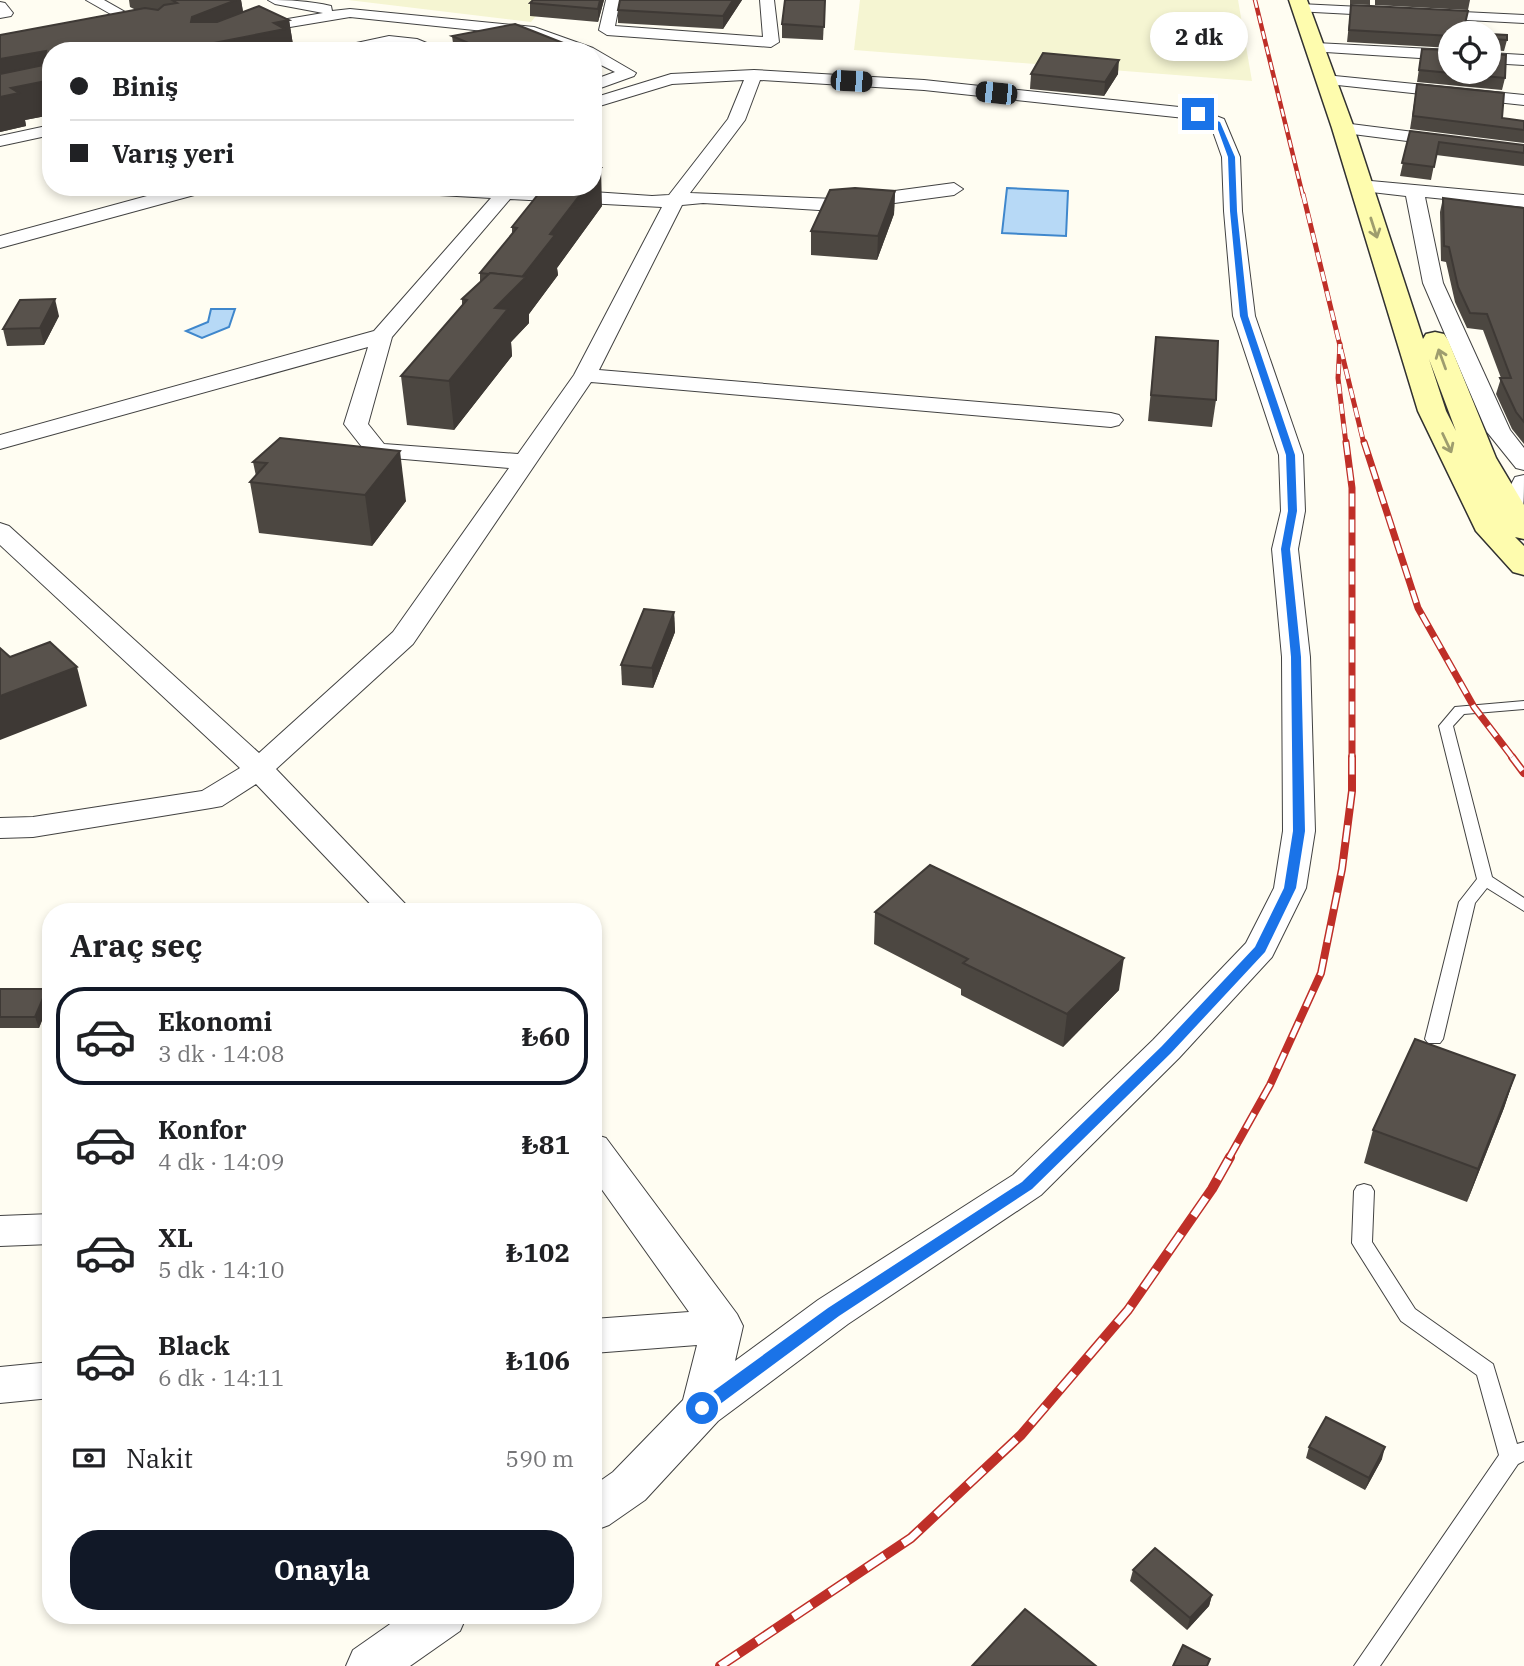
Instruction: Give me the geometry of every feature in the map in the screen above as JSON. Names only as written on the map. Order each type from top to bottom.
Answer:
[{"type":"main road","points":[[1310,4],[1371,187],[1432,411],[1492,531],[1524,565]]},
{"type":"main road","points":[[1371,187],[1476,446],[1519,520]]},
{"type":"street","points":[[93,0],[159,35]]},
{"type":"street","points":[[275,0],[350,13],[534,32],[562,42]]},
{"type":"street","points":[[613,0],[607,30],[771,42],[767,0]]},
{"type":"street","points":[[1310,4],[1524,19]]},
{"type":"street","points":[[0,6],[6,13],[0,14]]},
{"type":"street","points":[[230,42],[275,25],[350,13]]},
{"type":"street","points":[[254,15],[275,25]]},
{"type":"street","points":[[382,42],[397,39],[417,42]]},
{"type":"street","points":[[1327,49],[1438,54]]},
{"type":"street","points":[[602,59],[628,73],[602,82]]},
{"type":"street","points":[[1501,59],[1524,60]]},
{"type":"street","points":[[0,828],[33,827],[211,799],[259,769],[403,638],[585,375],[676,198],[736,120],[754,75]]},
{"type":"street","points":[[602,100],[671,79],[754,75],[924,85],[1185,112],[1198,114],[1218,123],[1231,157],[1233,211],[1244,316],[1290,455],[1293,511],[1285,549],[1296,657],[1299,831],[1290,888],[1260,949],[1166,1049],[1037,1176],[833,1312],[702,1408],[629,1486],[602,1505]]},
{"type":"street","points":[[1336,81],[1524,100]]},
{"type":"street","points":[[1353,129],[1524,151]]},
{"type":"street","points":[[0,141],[42,132]]},
{"type":"street","points":[[1371,187],[1524,201]]},
{"type":"street","points":[[573,196],[652,202],[676,198],[835,205],[954,189]]},
{"type":"street","points":[[1414,191],[1433,283],[1499,432],[1524,463]]},
{"type":"street","points":[[0,242],[169,196]]},
{"type":"street","points":[[503,196],[382,337],[356,424],[377,451],[525,462]]},
{"type":"street","points":[[0,442],[382,337]]},
{"type":"street","points":[[585,375],[1111,420]]},
{"type":"street","points":[[1492,531],[1519,520],[1524,482]]},
{"type":"street","points":[[0,531],[259,769],[388,903]]},
{"type":"street","points":[[602,1167],[722,1326]]},
{"type":"street","points":[[0,1231],[42,1229]]},
{"type":"street","points":[[702,1408],[722,1326]]},
{"type":"street","points":[[602,1335],[722,1326]]},
{"type":"street","points":[[0,1385],[42,1381]]},
{"type":"street","points":[[370,1666],[430,1624]]},
{"type":"lane","points":[[1524,705],[1460,710],[1446,726],[1485,879],[1524,906]]},
{"type":"lane","points":[[1434,1039],[1467,902],[1485,879]]},
{"type":"lane","points":[[1364,1191],[1362,1243],[1408,1315],[1486,1370],[1517,1454],[1366,1666]]},
{"type":"green space","points":[[348,0],[549,0],[531,22]]},
{"type":"green space","points":[[860,0],[1238,0],[1252,81],[854,50]]},
{"type":"water","points":[[1007,188],[1068,191],[1066,236],[1002,233]]},
{"type":"water","points":[[211,309],[235,309],[229,327],[202,338],[186,331],[208,322]]},
{"type":"building","points":[[172,0],[236,0],[192,17],[191,22],[217,22],[259,6],[289,20],[274,23],[285,29],[219,42],[42,42],[42,52],[0,59],[0,35],[145,8],[158,10],[164,5],[177,3]]},
{"type":"building","points":[[533,0],[600,0],[598,9],[530,3]]},
{"type":"building","points":[[620,0],[733,0],[723,16],[618,10]]},
{"type":"building","points":[[785,0],[825,0],[824,27],[782,24]]},
{"type":"building","points":[[1351,5],[1468,11],[1466,21],[1438,21],[1438,35],[1349,30]]},
{"type":"building","points":[[515,24],[561,42],[466,42],[452,36]]},
{"type":"building","points":[[1422,49],[1438,50],[1438,72],[1419,70]]},
{"type":"building","points":[[1043,53],[1119,60],[1105,82],[1031,74]]},
{"type":"building","points":[[1501,54],[1506,55],[1505,78],[1501,78]]},
{"type":"building","points":[[42,65],[42,82],[11,88],[19,93],[0,97],[0,74]]},
{"type":"building","points":[[1417,84],[1504,93],[1502,118],[1524,121],[1524,130],[1413,116]]},
{"type":"building","points":[[1410,131],[1524,145],[1524,153],[1439,142],[1434,167],[1402,163]]},
{"type":"building","points":[[855,188],[895,191],[878,236],[811,231],[830,190]]},
{"type":"building","points":[[537,196],[579,196],[550,234],[555,235],[522,277],[480,273],[517,228],[512,227]]},
{"type":"building","points":[[1443,198],[1524,208],[1524,422],[1516,412],[1500,378],[1511,378],[1487,314],[1470,313],[1458,287],[1449,247],[1444,246]]},
{"type":"building","points":[[490,273],[526,277],[495,308],[508,309],[449,381],[401,376],[467,300],[462,299]]},
{"type":"building","points":[[55,299],[40,328],[3,329],[20,300]]},
{"type":"building","points":[[1156,337],[1218,341],[1216,400],[1151,395]]},
{"type":"building","points":[[280,438],[400,451],[365,495],[250,482],[267,463],[253,462]]},
{"type":"building","points":[[644,609],[674,612],[652,668],[621,665]]},
{"type":"building","points":[[50,642],[77,667],[0,696],[0,648],[10,657]]},
{"type":"building","points":[[930,865],[1124,958],[1067,1014],[963,963],[968,959],[875,912]]},
{"type":"building","points":[[0,989],[42,989],[42,1001],[35,1017],[0,1017]]},
{"type":"building","points":[[1415,1039],[1515,1075],[1478,1169],[1373,1130]]},
{"type":"building","points":[[1326,1417],[1385,1447],[1369,1478],[1309,1447]]},
{"type":"building","points":[[1155,1548],[1212,1595],[1190,1618],[1133,1570]]},
{"type":"building","points":[[1025,1609],[1096,1666],[972,1666]]},
{"type":"building","points":[[1183,1645],[1210,1659],[1207,1666],[1173,1666]]},
{"type":"railway","points":[[1255,0],[1303,196]]},
{"type":"railway","points":[[1303,194],[1340,345]]},
{"type":"railway","points":[[1340,345],[1364,444]]},
{"type":"railway","points":[[1340,345],[1338,378],[1346,444]]},
{"type":"railway","points":[[1229,1158],[1270,1085],[1321,973],[1342,869],[1352,791],[1352,488],[1346,442]]},
{"type":"railway","points":[[1364,442],[1418,608],[1474,707],[1513,758]]},
{"type":"railway","points":[[1512,757],[1524,773]]},
{"type":"railway","points":[[720,1666],[911,1538],[1021,1435],[1128,1310],[1212,1189],[1230,1157]]},
{"type":"route","points":[[702,1408],[833,1312],[1027,1185],[1166,1049],[1260,949],[1290,888],[1299,831],[1296,657],[1285,549],[1293,511],[1290,455],[1244,316],[1233,211],[1231,157],[1218,123],[1198,114]]}]
